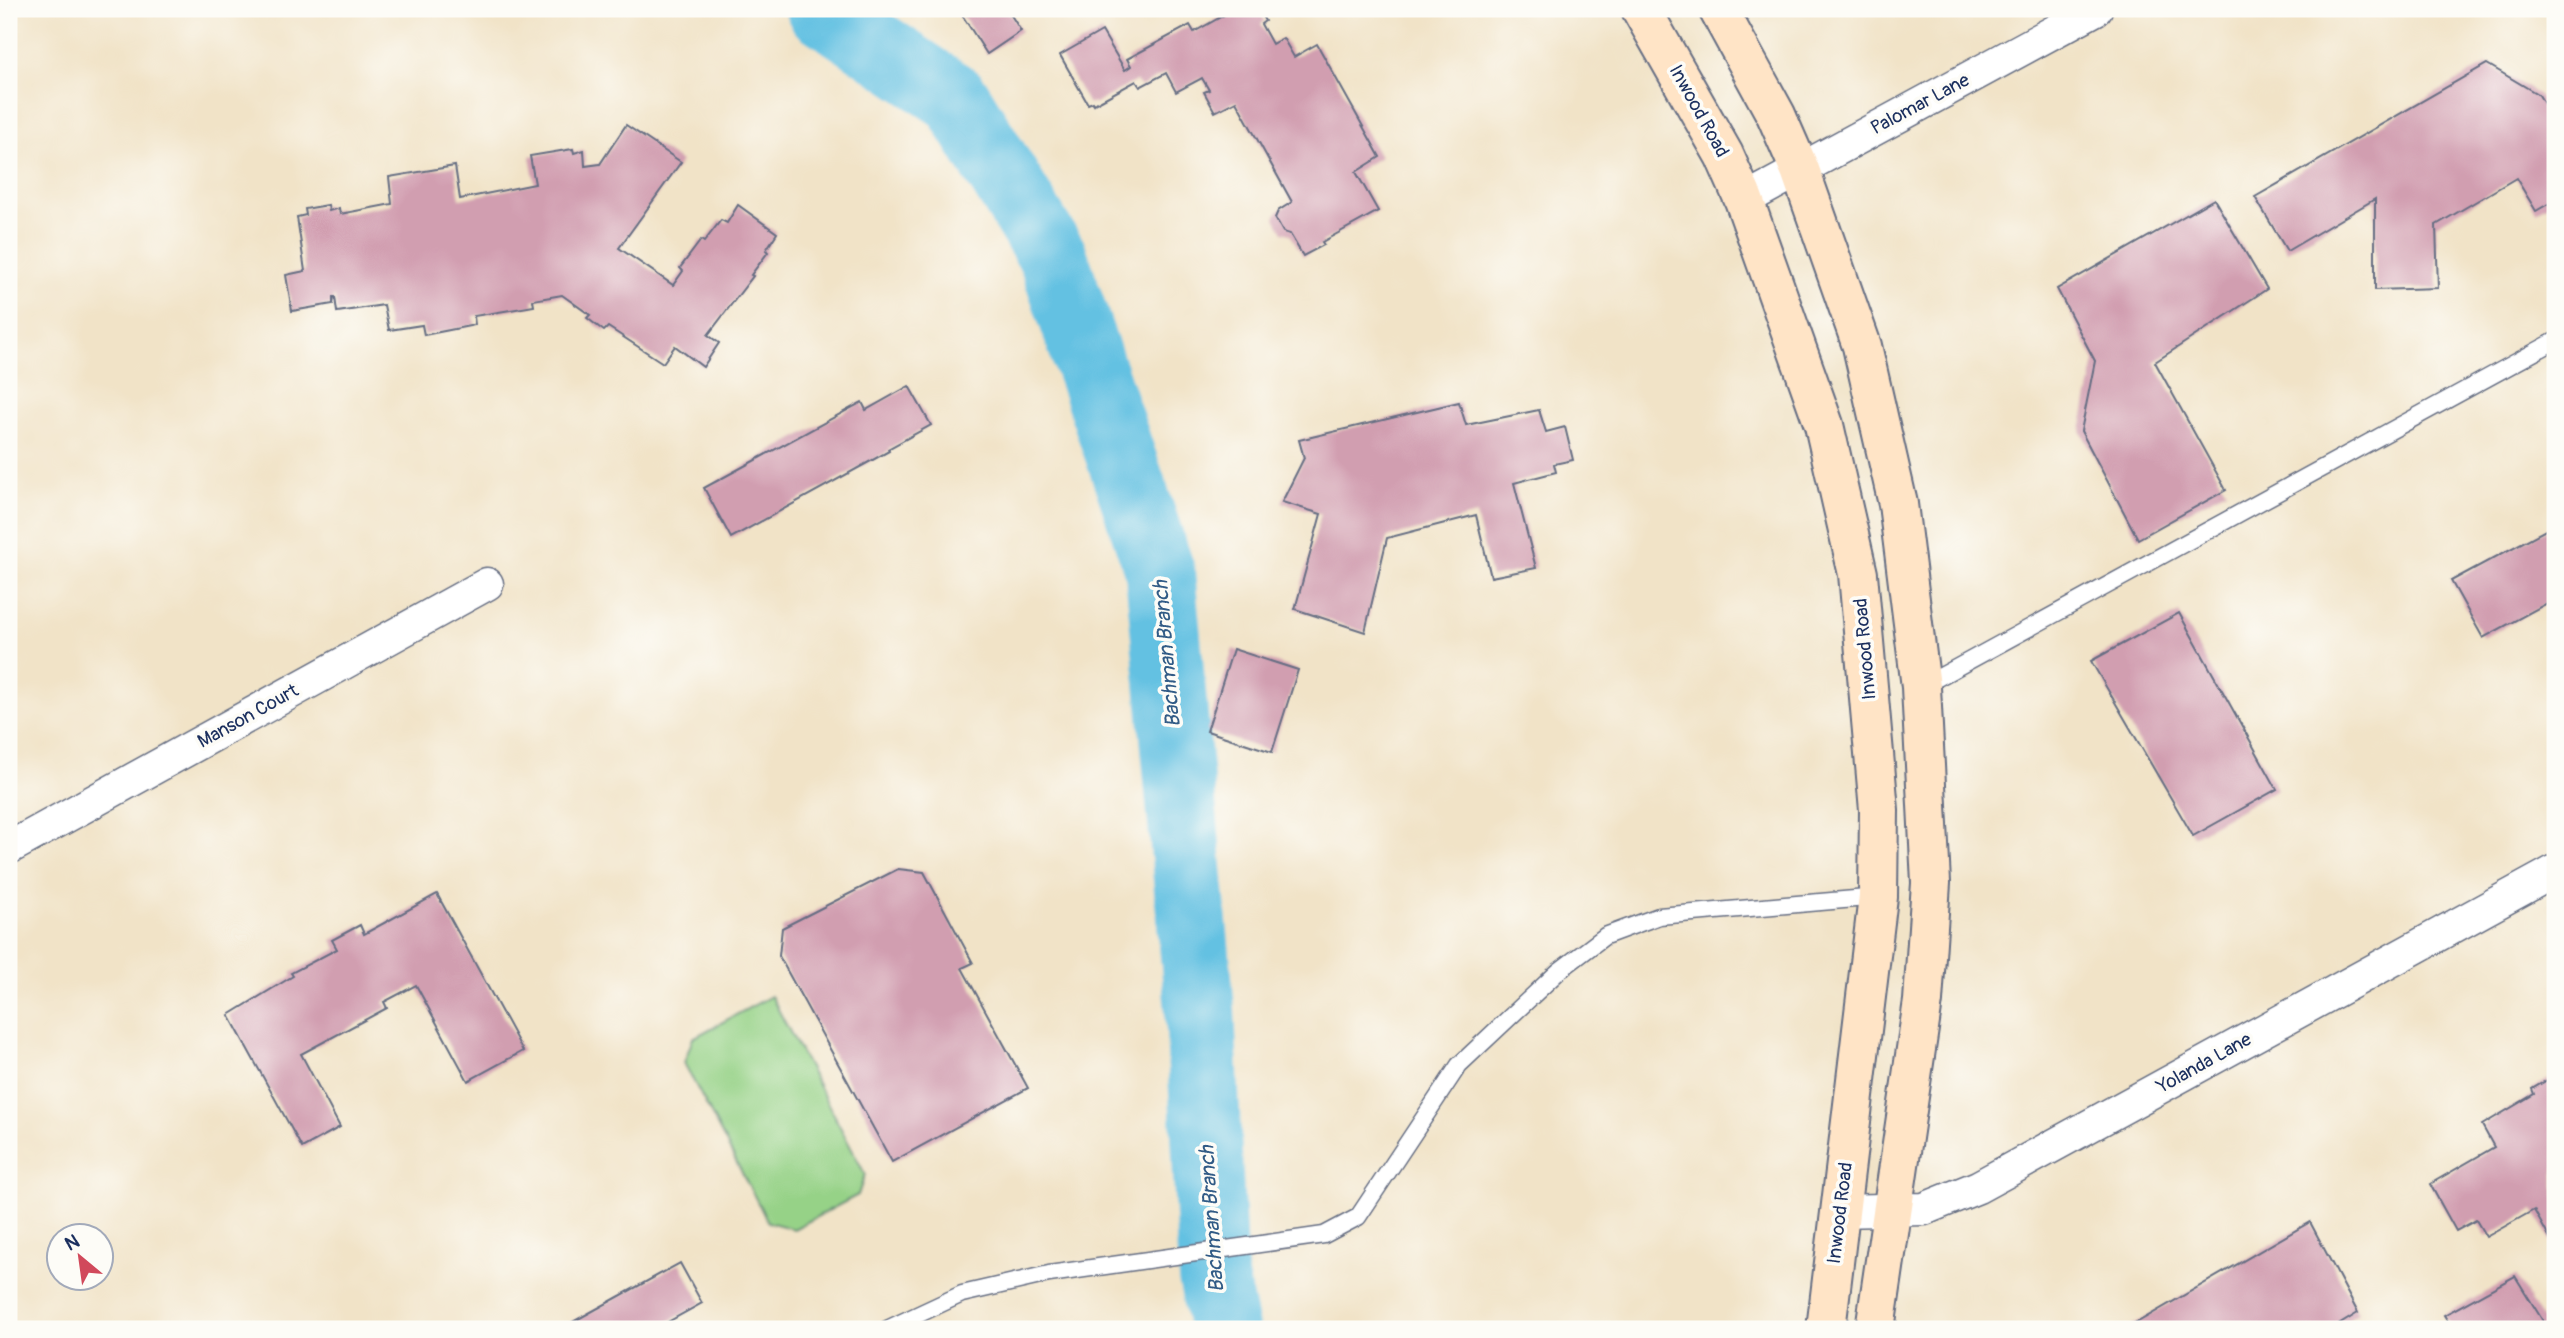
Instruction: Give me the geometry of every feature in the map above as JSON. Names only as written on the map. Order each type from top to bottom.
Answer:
[{"type":"main road","name":"Inwood Road","points":[[1641,9],[1718,144],[1744,200],[1824,425],[1858,574],[1879,810],[1878,897],[1826,1329]]},
{"type":"main road","points":[[1718,9],[1776,115],[1800,170],[1865,359],[1898,504],[1921,687],[1931,883],[1923,1001],[1875,1329]]},
{"type":"main road","points":[[1869,696],[1921,687]]},
{"type":"street","name":"Palomar Lane","points":[[1744,200],[2096,9]]},
{"type":"street","name":"Manson Court","points":[[9,848],[487,584]]},
{"type":"street","name":"Yolanda Lane","points":[[1840,1212],[1924,1209],[1978,1187],[2555,871]]},
{"type":"lane","points":[[1921,687],[2555,341]]},
{"type":"lane","points":[[887,1329],[962,1294],[1049,1274],[1324,1236],[1358,1217],[1459,1065],[1559,971],[1605,936],[1659,916],[1878,897]]},
{"type":"green space","points":[[771,996],[865,1174],[858,1195],[794,1229],[768,1222],[684,1063],[693,1038]]},
{"type":"building","points":[[963,9],[1007,9],[1021,31],[987,54],[962,15],[965,12]]},
{"type":"building","points":[[1235,9],[1258,9],[1265,21],[1261,24],[1272,44],[1283,38],[1294,57],[1317,44],[1380,157],[1356,172],[1378,211],[1322,242],[1324,245],[1303,256],[1290,234],[1283,232],[1275,218],[1278,211],[1292,202],[1236,101],[1215,112],[1204,92],[1209,90],[1202,78],[1176,92],[1166,73],[1140,87],[1136,81],[1094,104],[1088,104],[1060,55],[1102,31],[1125,70],[1131,66],[1127,59],[1190,25],[1194,32]]},
{"type":"building","points":[[2487,64],[2539,95],[2555,122],[2555,200],[2536,211],[2516,178],[2436,225],[2438,288],[2375,290],[2375,199],[2287,251],[2255,197]]},
{"type":"building","points":[[626,125],[681,162],[619,248],[673,285],[683,271],[680,268],[701,240],[704,242],[721,220],[727,223],[738,205],[777,233],[766,250],[768,252],[751,275],[753,276],[708,335],[719,343],[703,367],[675,346],[663,363],[608,327],[604,331],[587,318],[590,315],[562,295],[533,300],[534,306],[474,316],[475,325],[424,335],[422,325],[389,330],[384,305],[337,312],[333,297],[333,304],[292,311],[286,275],[305,271],[297,217],[306,215],[305,209],[328,205],[329,211],[339,208],[340,214],[392,204],[389,177],[455,166],[460,199],[535,184],[530,156],[573,149],[574,153],[584,150],[585,166],[600,164]]},
{"type":"building","points":[[2214,199],[2267,289],[2155,362],[2226,490],[2138,539],[2081,431],[2095,361],[2057,289]]},
{"type":"building","points":[[909,386],[931,425],[731,538],[704,488],[862,402],[866,410]]},
{"type":"building","points":[[1459,402],[1466,425],[1539,410],[1546,432],[1565,427],[1573,460],[1554,464],[1556,472],[1514,483],[1536,568],[1491,577],[1476,515],[1387,538],[1365,632],[1295,609],[1321,514],[1282,502],[1304,458],[1299,440]]},
{"type":"building","points":[[2555,525],[2555,599],[2483,638],[2451,581]]},
{"type":"building","points":[[2179,613],[2277,789],[2193,836],[2091,661]]},
{"type":"building","points":[[1233,649],[1298,670],[1272,752],[1207,731]]},
{"type":"building","points":[[898,869],[924,872],[973,963],[962,968],[1028,1088],[892,1162],[779,956],[782,928]]},
{"type":"building","points":[[437,894],[523,1051],[468,1081],[416,985],[384,1002],[387,1008],[301,1054],[340,1127],[302,1148],[229,1015],[293,976],[291,973],[337,949],[332,940],[360,925],[364,934]]},
{"type":"building","points":[[2549,1079],[2553,1086],[2555,1085],[2555,1248],[2534,1210],[2486,1237],[2476,1220],[2456,1231],[2430,1184],[2494,1147],[2482,1125],[2534,1094],[2532,1089]]},
{"type":"building","points":[[2310,1222],[2358,1313],[2332,1329],[2126,1329]]},
{"type":"building","points":[[680,1263],[702,1303],[655,1329],[560,1329]]},
{"type":"building","points":[[2515,1276],[2548,1329],[2453,1329],[2444,1315]]},
{"type":"waterway","name":"Bachman Branch","points":[[821,9],[956,99],[1053,257],[1160,572],[1200,1010],[1213,1277],[1224,1329]]}]
